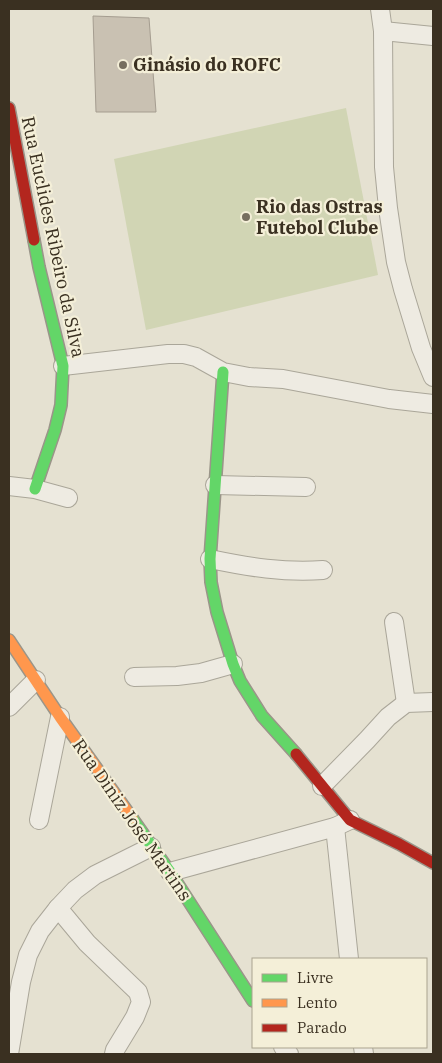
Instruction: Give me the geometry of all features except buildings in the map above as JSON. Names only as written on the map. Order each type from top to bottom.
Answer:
[{"type":"street","points":[[380,9],[383,32],[384,167],[388,208],[396,262],[403,289],[421,348],[433,377]]},
{"type":"street","points":[[383,32],[433,36]]},
{"type":"street","name":"Rua Euclides Ribeiro da Silva","points":[[9,108],[39,267],[63,366],[61,405],[55,430],[35,489]]},
{"type":"street","points":[[63,366],[168,354],[184,354],[196,357],[223,372],[249,377],[282,379],[389,399],[433,404]]},
{"type":"street","points":[[223,372],[210,560],[211,582],[217,612],[240,681],[262,716],[322,786],[342,824],[349,958]]},
{"type":"street","points":[[215,485],[306,487]]},
{"type":"street","points":[[9,486],[35,489],[68,498]]},
{"type":"street","points":[[210,560],[275,570],[323,570]]},
{"type":"street","points":[[394,622],[406,703]]},
{"type":"street","name":"Rua Diniz José Martins","points":[[9,640],[170,872],[252,999]]},
{"type":"street","points":[[134,678],[200,673],[233,664]]},
{"type":"street","points":[[9,707],[36,680]]},
{"type":"street","points":[[322,786],[388,717],[406,703],[433,702]]},
{"type":"street","points":[[39,820],[60,716]]},
{"type":"street","points":[[170,872],[342,824],[398,844],[433,863]]},
{"type":"street","points":[[9,1054],[21,982],[28,955],[40,931],[75,890],[96,875],[151,847]]},
{"type":"street","points":[[58,908],[87,942],[138,992],[141,1002],[135,1017],[114,1054]]},
{"type":"green space","name":"Rio das Ostras Futebol Clube","points":[[346,108],[378,275],[146,330],[114,159]]},
{"type":"traffic: fast","points":[[34,240],[63,366],[61,405],[55,430],[35,489]]},
{"type":"traffic: fast","points":[[223,372],[210,559],[211,582],[217,612],[240,681],[262,716],[296,754]]},
{"type":"traffic: fast","points":[[132,818],[170,872],[252,999]]},
{"type":"traffic: slow","points":[[9,640],[60,717],[132,818]]},
{"type":"traffic: jam","points":[[9,108],[34,240]]},
{"type":"traffic: jam","points":[[296,754],[350,820],[433,863]]},
{"type":"place","name":"Ginásio do ROFC","points":[[123,65]]},
{"type":"place","name":"Rio das Ostras Futebol Clube","points":[[246,217]]}]
